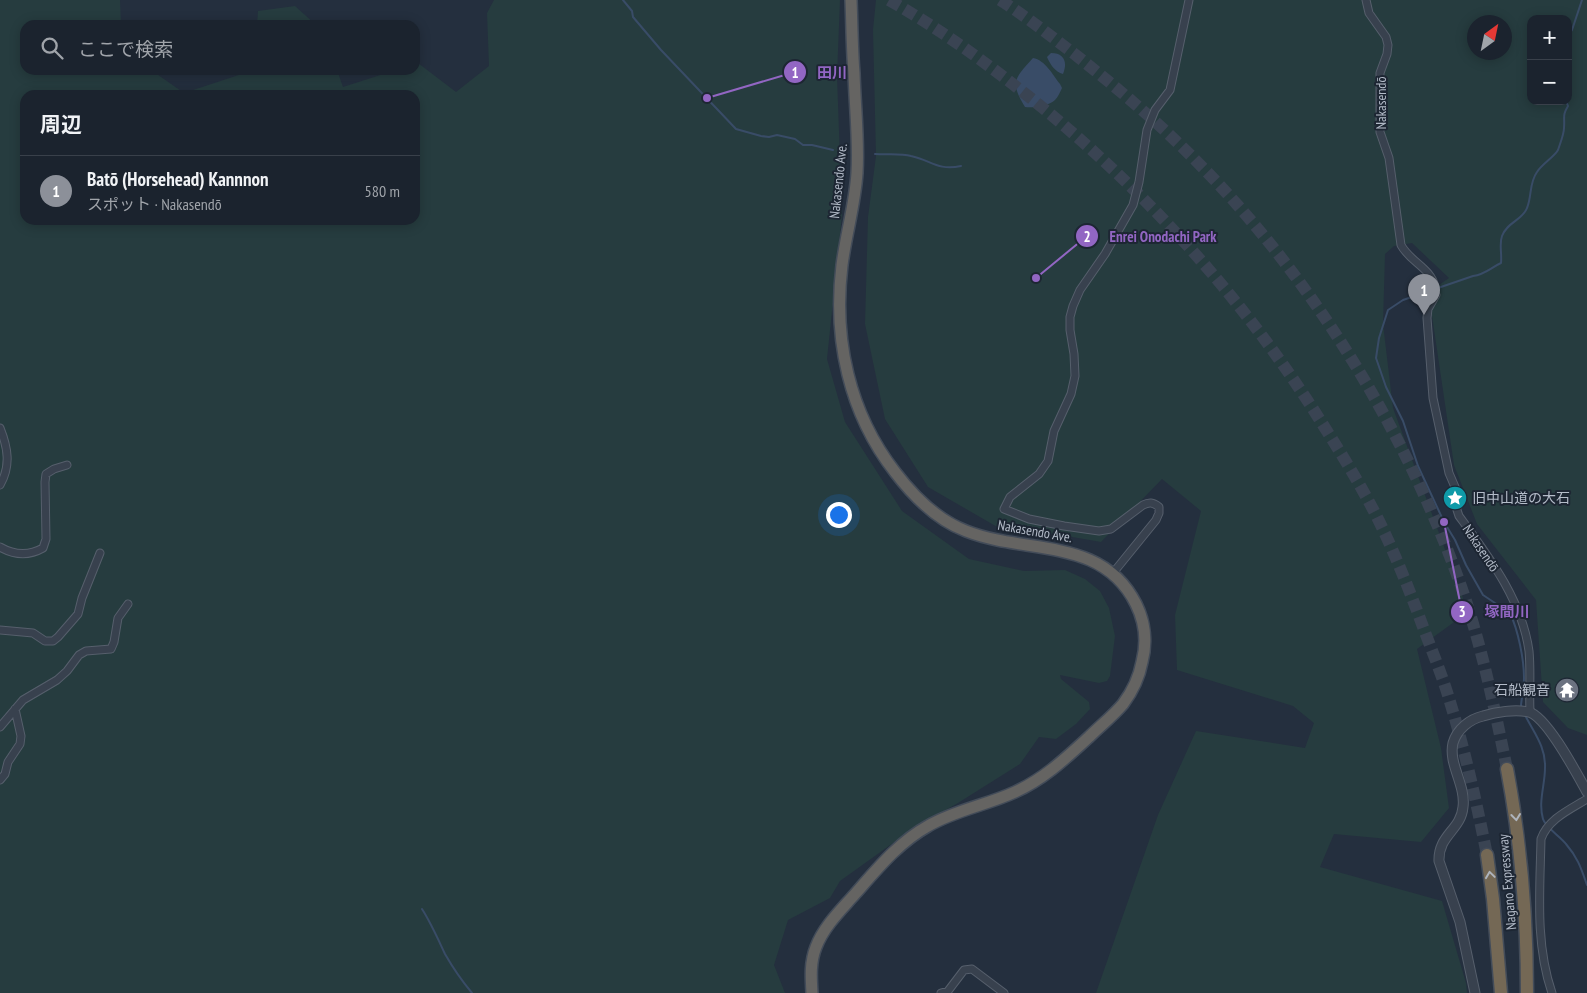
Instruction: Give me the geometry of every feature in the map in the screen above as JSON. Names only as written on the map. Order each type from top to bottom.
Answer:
[{"type":"highway","name":"Nakasendo Ave.","points":[[812,993],[812,959],[825,929],[899,847],[913,835],[930,825],[1015,792],[1038,780],[1064,759],[1122,704],[1136,683],[1140,673],[1145,640],[1140,612],[1131,594],[1113,573],[1076,554],[1051,548],[1001,541],[974,534],[954,526],[921,502],[907,487],[888,463],[867,428],[847,374],[839,310],[842,264],[854,198],[857,161],[858,134],[851,0]]},
{"type":"highway","name":"Nagano Expressway","points":[[1507,769],[1520,849],[1526,920],[1527,993]]},
{"type":"highway","name":"Nagano Expressway","points":[[1487,855],[1493,899],[1501,993]]},
{"type":"highway","points":[[1493,899],[1496,993]]},
{"type":"highway","points":[[1526,920],[1530,950],[1532,993]]},
{"type":"street","points":[[1113,573],[1156,520],[1159,507],[1155,503],[1148,502],[1111,529],[1099,531],[1030,519],[1004,509],[1010,497],[1039,474],[1048,461],[1054,431],[1071,394],[1075,376],[1070,330],[1070,316],[1073,306],[1080,290],[1105,254],[1133,205],[1139,182],[1147,130],[1155,110],[1170,90],[1188,0]]},
{"type":"street","name":"Nakasendō","points":[[1366,0],[1370,12],[1386,36],[1388,45],[1387,54],[1380,72],[1380,132],[1389,158],[1401,245],[1408,256],[1431,276],[1435,291],[1428,308],[1427,318],[1433,398],[1450,473],[1458,494],[1457,510],[1459,516],[1488,557],[1515,602],[1529,650],[1529,712]]},
{"type":"street","points":[[0,428],[8,452],[8,465],[5,478],[0,485]]},
{"type":"street","points":[[0,547],[8,552],[26,554],[35,553],[43,548],[46,539],[46,474],[67,465]]},
{"type":"street","points":[[0,630],[33,633],[45,641],[53,641],[78,614],[82,598],[100,553]]},
{"type":"street","points":[[0,727],[23,700],[57,680],[86,651],[111,649],[118,618],[128,604]]},
{"type":"street","points":[[0,780],[5,774],[8,762],[20,744],[22,736],[15,709]]},
{"type":"street","points":[[1475,993],[1460,922],[1439,861],[1441,844],[1459,821],[1464,804],[1463,792],[1454,762],[1453,743],[1462,728],[1470,721],[1482,716],[1518,711],[1529,712],[1536,716],[1548,730],[1587,792]]},
{"type":"street","points":[[1552,993],[1544,963],[1539,920],[1541,840],[1546,828],[1552,821],[1587,799]]},
{"type":"street","points":[[946,992],[964,970],[972,969],[1004,993]]},
{"type":"green space","points":[[0,0],[120,0],[121,20],[20,20],[20,75],[158,75],[180,90],[20,90],[20,225],[420,225],[420,90],[193,90],[239,75],[339,75],[343,87],[380,75],[420,75],[420,65],[456,92],[489,66],[487,13],[494,0],[840,0],[837,76],[842,215],[827,359],[845,422],[902,511],[969,559],[1024,571],[1065,570],[1085,579],[1100,591],[1109,608],[1115,636],[1110,676],[1107,681],[1099,683],[1060,675],[1061,679],[1089,702],[1090,709],[1076,724],[1056,739],[1039,737],[1020,764],[914,828],[840,881],[830,898],[788,920],[774,965],[785,993],[0,993]]},
{"type":"green space","points":[[876,0],[1587,0],[1587,735],[1568,728],[1543,702],[1536,600],[1477,524],[1454,465],[1431,309],[1437,298],[1439,285],[1449,278],[1412,243],[1394,246],[1385,254],[1383,324],[1393,408],[1468,612],[1417,649],[1441,748],[1449,808],[1421,842],[1334,834],[1320,867],[1442,901],[1466,983],[1467,993],[1096,993],[1158,815],[1196,731],[1305,748],[1314,723],[1293,706],[1177,670],[1175,615],[1201,511],[1162,479],[1101,542],[999,528],[928,487],[885,419],[865,324],[868,217],[876,156],[873,30]]},
{"type":"green space","points":[[295,6],[310,20],[257,20],[258,11]]},
{"type":"water","points":[[1051,53],[1062,56],[1064,59],[1063,74],[1055,70],[1047,57]]},
{"type":"water","points":[[1033,58],[1037,59],[1052,72],[1062,88],[1055,100],[1049,104],[1025,107],[1017,92],[1016,81]]},
{"type":"waterway","points":[[623,0],[632,11],[633,17],[661,50],[736,129],[761,136],[777,135],[795,139],[803,145],[833,150]]},
{"type":"waterway","points":[[1572,30],[1582,0]]},
{"type":"waterway","points":[[1522,708],[1523,662],[1513,620],[1510,613],[1483,595],[1466,565],[1418,466],[1403,421],[1386,387],[1376,358],[1379,338],[1388,310],[1403,300],[1481,274],[1501,263],[1501,242],[1504,231],[1525,212],[1529,203],[1534,176],[1558,150],[1563,133],[1564,114],[1568,105]]},
{"type":"waterway","points":[[875,154],[907,155],[940,166],[961,166]]},
{"type":"waterway","points":[[1525,715],[1544,753],[1545,774],[1541,806],[1544,822],[1564,841],[1574,854],[1587,885]]},
{"type":"waterway","points":[[422,909],[445,954],[472,993]]},
{"type":"tunnel","points":[[889,0],[937,30],[999,73],[1103,160],[1145,200],[1185,243],[1259,332],[1293,379],[1332,439],[1366,497],[1385,533],[1405,580],[1441,673],[1453,712],[1487,855]]},
{"type":"tunnel","points":[[1000,0],[1077,56],[1129,98],[1178,143],[1222,188],[1264,236],[1303,287],[1339,340],[1373,394],[1403,451],[1430,508],[1454,567],[1478,642],[1491,692],[1507,769]]},
{"type":"place","name":"田川","points":[[707,98]]},
{"type":"place","name":"Enrei Onodachi Park","points":[[1036,278]]},
{"type":"place","name":"Batō (Horsehead) Kannnon","points":[[1424,315]]},
{"type":"place","name":"旧中山道の大石","points":[[1455,498]]},
{"type":"place","name":"塚間川","points":[[1444,522]]},
{"type":"place","name":"石船観音","points":[[1567,690]]}]
